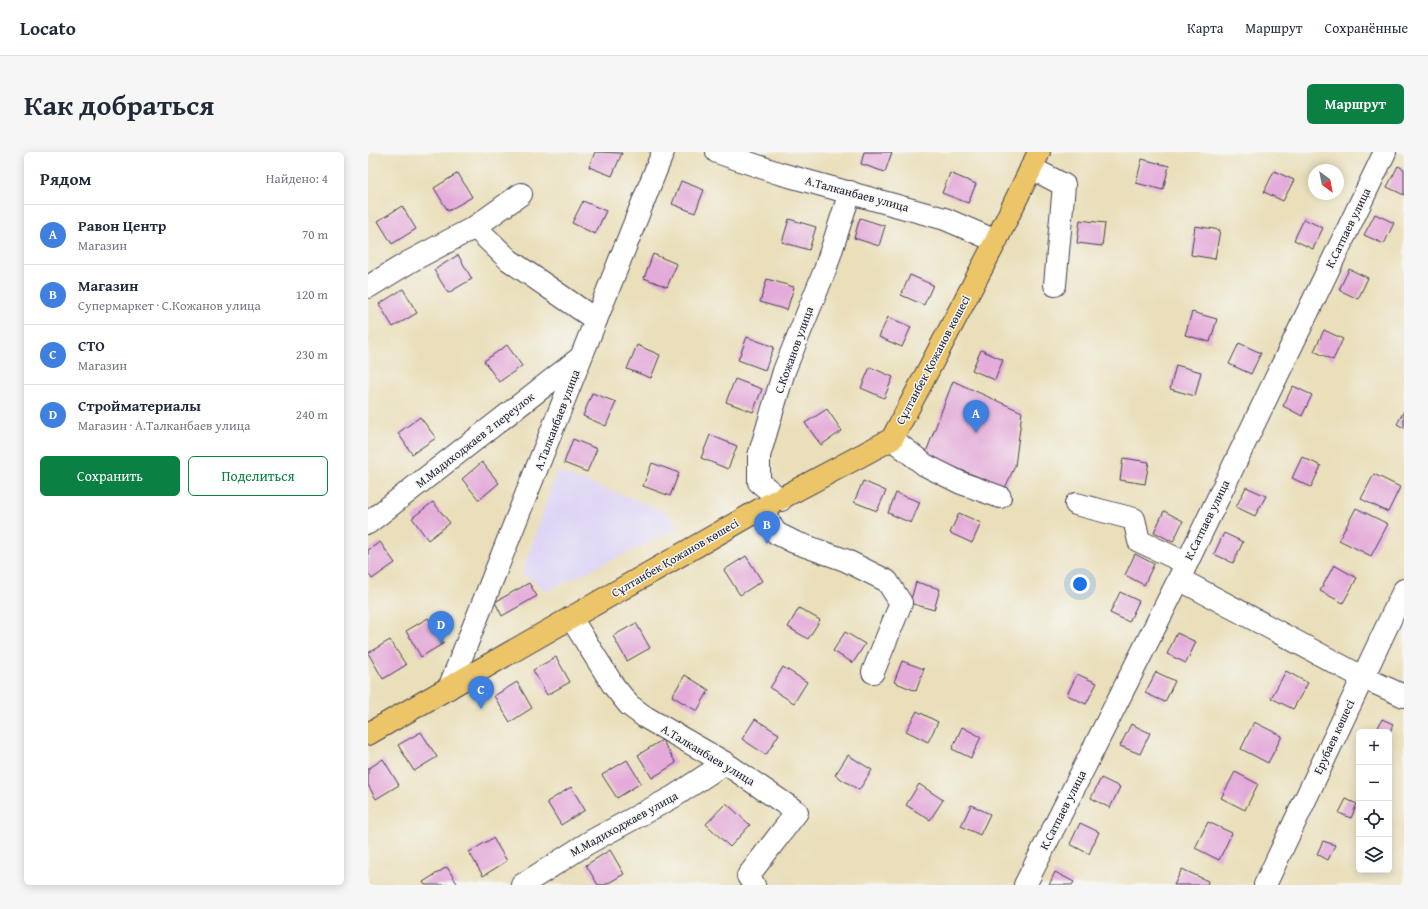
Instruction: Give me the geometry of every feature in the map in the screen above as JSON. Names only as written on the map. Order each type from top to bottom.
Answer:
[{"type":"main road","name":"Сұлтанбек Қожанов көшесі","points":[[368,734],[761,509],[781,500],[892,439],[996,241],[1035,160]]},
{"type":"street","name":"А.Талканбаев улица","points":[[449,688],[663,152]]},
{"type":"street","name":"А.Талканбаев улица","points":[[717,152],[778,173],[945,219],[996,241]]},
{"type":"street","name":"К.Сатпаев улица","points":[[1025,885],[1182,571],[1384,152]]},
{"type":"street","points":[[1035,160],[1064,185],[1055,285]]},
{"type":"street","name":"С.Кожанов улица","points":[[781,500],[759,482],[759,456],[784,371],[825,270],[850,192]]},
{"type":"street","points":[[368,287],[409,262],[475,227],[521,194]]},
{"type":"street","points":[[475,227],[509,260],[596,320]]},
{"type":"street","name":"М.Мадиходжаев 2 переулок","points":[[368,523],[581,358]]},
{"type":"street","points":[[892,439],[925,465],[960,483],[1000,497]]},
{"type":"street","points":[[1076,504],[1134,519],[1139,541],[1182,571],[1362,677],[1404,696]]},
{"type":"street","points":[[761,509],[776,534],[845,560],[887,581],[901,603],[873,672]]},
{"type":"street","name":"Ерубаев көшесі","points":[[1265,885],[1404,590]]},
{"type":"street","name":"А.Талканбаев улица","points":[[571,618],[613,685],[629,705],[645,717],[725,763],[798,812],[748,876],[754,885]]},
{"type":"street","name":"М.Мадиходжаев улица","points":[[522,885],[588,843],[673,797],[725,763]]},
{"type":"shaded area","points":[[557,471],[665,511],[681,527],[547,591],[522,574]]},
{"type":"building","points":[[595,152],[622,153],[612,176],[589,167]]},
{"type":"building","points":[[864,152],[892,152],[885,172],[861,164]]},
{"type":"building","points":[[1142,159],[1169,166],[1163,190],[1136,183]]},
{"type":"building","points":[[1398,166],[1404,169],[1404,195],[1387,187]]},
{"type":"building","points":[[1274,171],[1294,180],[1283,201],[1264,192]]},
{"type":"building","points":[[458,173],[472,197],[448,211],[434,188]]},
{"type":"building","points":[[950,173],[976,184],[968,203],[942,193]]},
{"type":"building","points":[[681,181],[704,190],[695,213],[672,204]]},
{"type":"building","points":[[583,201],[606,211],[595,234],[572,223]]},
{"type":"building","points":[[402,206],[416,229],[392,244],[378,221]]},
{"type":"building","points":[[1375,214],[1394,223],[1384,244],[1364,235]]},
{"type":"building","points":[[860,218],[885,226],[879,246],[854,238]]},
{"type":"building","points":[[789,219],[816,227],[809,250],[782,242]]},
{"type":"building","points":[[1304,219],[1323,228],[1313,249],[1294,240]]},
{"type":"building","points":[[1080,220],[1105,223],[1102,246],[1077,243]]},
{"type":"building","points":[[1195,226],[1220,230],[1215,259],[1191,255]]},
{"type":"building","points":[[653,254],[677,264],[667,287],[644,278]]},
{"type":"building","points":[[458,255],[472,279],[448,293],[434,270]]},
{"type":"building","points":[[1349,269],[1368,278],[1358,299],[1339,290]]},
{"type":"building","points":[[910,275],[933,285],[924,305],[901,295]]},
{"type":"building","points":[[767,279],[794,287],[787,310],[760,302]]},
{"type":"building","points":[[403,289],[417,313],[393,327],[379,304]]},
{"type":"building","points":[[1192,312],[1217,319],[1210,342],[1185,335]]},
{"type":"building","points":[[888,317],[911,327],[902,347],[879,337]]},
{"type":"building","points":[[1324,330],[1343,339],[1333,360],[1314,351]]},
{"type":"building","points":[[747,337],[774,347],[765,370],[738,360]]},
{"type":"building","points":[[1239,343],[1261,353],[1251,374],[1229,364]]},
{"type":"building","points":[[507,345],[522,366],[499,382],[484,361]]},
{"type":"building","points":[[637,345],[660,355],[651,378],[627,369]]},
{"type":"building","points":[[981,350],[1003,360],[995,380],[972,370]]},
{"type":"building","points":[[1176,365],[1201,372],[1195,396],[1170,389]]},
{"type":"building","points":[[870,367],[893,377],[884,398],[861,388]]},
{"type":"building","points":[[735,379],[762,389],[753,412],[726,402]]},
{"type":"building","points":[[953,381],[1022,412],[1015,466],[1005,488],[925,455]]},
{"type":"building","points":[[1293,386],[1312,395],[1302,416],[1283,406]]},
{"type":"building","points":[[592,393],[616,402],[606,426],[583,416]]},
{"type":"building","points":[[827,409],[842,431],[821,445],[805,423]]},
{"type":"building","points":[[1404,411],[1404,428],[1397,424]]},
{"type":"building","points":[[420,417],[436,438],[412,454],[398,433]]},
{"type":"building","points":[[710,435],[737,446],[728,469],[701,458]]},
{"type":"building","points":[[573,439],[597,449],[587,472],[564,463]]},
{"type":"building","points":[[1302,457],[1321,466],[1311,487],[1292,478]]},
{"type":"building","points":[[1123,458],[1149,462],[1145,484],[1120,480]]},
{"type":"building","points":[[482,462],[499,483],[479,500],[462,479]]},
{"type":"building","points":[[652,463],[679,473],[670,496],[643,486]]},
{"type":"building","points":[[1374,474],[1400,487],[1388,512],[1361,499]]},
{"type":"building","points":[[863,481],[886,491],[877,511],[854,502]]},
{"type":"building","points":[[1246,487],[1266,496],[1255,516],[1236,507]]},
{"type":"building","points":[[896,493],[920,502],[911,523],[888,513]]},
{"type":"building","points":[[433,502],[450,523],[428,540],[412,518]]},
{"type":"building","points":[[1356,508],[1388,524],[1371,556],[1339,540]]},
{"type":"building","points":[[1164,511],[1183,521],[1173,542],[1154,532]]},
{"type":"building","points":[[959,513],[981,523],[972,543],[950,533]]},
{"type":"building","points":[[1224,533],[1243,542],[1233,563],[1214,554]]},
{"type":"building","points":[[380,542],[395,563],[372,579],[368,573],[368,550]]},
{"type":"building","points":[[1135,554],[1154,564],[1144,585],[1125,575]]},
{"type":"building","points":[[746,556],[762,581],[740,595],[724,570]]},
{"type":"building","points":[[1334,565],[1357,578],[1343,603],[1320,591]]},
{"type":"building","points":[[916,582],[940,589],[934,610],[910,603]]},
{"type":"building","points":[[529,583],[537,596],[502,616],[495,602]]},
{"type":"building","points":[[1120,592],[1139,601],[1129,622],[1110,613]]},
{"type":"building","points":[[799,608],[820,620],[808,639],[788,627]]},
{"type":"building","points":[[428,618],[444,643],[421,657],[406,631]]},
{"type":"building","points":[[636,623],[650,648],[627,661],[613,636]]},
{"type":"building","points":[[845,632],[865,644],[853,663],[833,651]]},
{"type":"building","points":[[1177,633],[1196,642],[1186,663],[1167,654]]},
{"type":"building","points":[[390,640],[406,665],[383,679],[368,653]]},
{"type":"building","points":[[556,657],[570,682],[547,695],[533,670]]},
{"type":"building","points":[[902,661],[924,669],[916,691],[894,682]]},
{"type":"building","points":[[783,667],[807,682],[794,703],[770,688]]},
{"type":"building","points":[[1286,671],[1308,683],[1293,709],[1271,698]]},
{"type":"building","points":[[1156,672],[1175,681],[1165,702],[1145,693]]},
{"type":"building","points":[[1077,674],[1097,683],[1086,704],[1067,695]]},
{"type":"building","points":[[685,675],[709,690],[697,711],[672,696]]},
{"type":"building","points":[[517,682],[532,708],[510,722],[494,696]]},
{"type":"building","points":[[917,711],[938,722],[928,742],[906,731]]},
{"type":"building","points":[[755,719],[779,734],[766,755],[742,739]]},
{"type":"building","points":[[1382,719],[1393,724],[1391,729],[1377,729]]},
{"type":"building","points":[[1254,722],[1282,736],[1268,763],[1241,749]]},
{"type":"building","points":[[1131,724],[1150,733],[1140,754],[1120,746]]},
{"type":"building","points":[[962,727],[981,737],[971,758],[952,749]]},
{"type":"building","points":[[421,732],[437,757],[414,771],[398,745]]},
{"type":"building","points":[[662,740],[676,763],[652,778],[638,755]]},
{"type":"building","points":[[848,755],[872,770],[859,790],[835,775]]},
{"type":"building","points":[[383,759],[399,785],[376,799],[368,785],[368,769]]},
{"type":"building","points":[[627,760],[641,783],[617,798],[602,775]]},
{"type":"building","points":[[1235,772],[1258,784],[1245,810],[1221,798]]},
{"type":"building","points":[[1101,778],[1120,787],[1110,808],[1091,798]]},
{"type":"building","points":[[919,784],[943,800],[930,820],[906,805]]},
{"type":"building","points":[[571,787],[585,810],[561,825],[547,802]]},
{"type":"building","points":[[1346,799],[1356,804],[1351,818],[1339,813]]},
{"type":"building","points":[[726,803],[750,825],[730,847],[706,824]]},
{"type":"building","points":[[971,805],[990,814],[980,835],[961,826]]},
{"type":"building","points":[[1208,822],[1232,833],[1219,860],[1195,848]]},
{"type":"building","points":[[1080,823],[1099,832],[1089,854],[1070,844]]},
{"type":"building","points":[[493,838],[507,861],[483,876],[469,852]]},
{"type":"building","points":[[1323,841],[1335,845],[1328,860],[1317,854]]},
{"type":"building","points":[[610,850],[624,874],[605,885],[598,885],[586,865]]},
{"type":"building","points":[[447,867],[458,885],[425,885],[423,882]]},
{"type":"building","points":[[1182,869],[1208,881],[1207,885],[1174,885]]},
{"type":"building","points":[[1055,872],[1074,882],[1072,885],[1049,885]]},
{"type":"place","name":"Равон Центр","points":[[976,433]]},
{"type":"place","name":"Магазин","points":[[767,544]]},
{"type":"place","name":"Стройматериалы","points":[[441,644]]},
{"type":"place","name":"СТО","points":[[481,709]]}]
